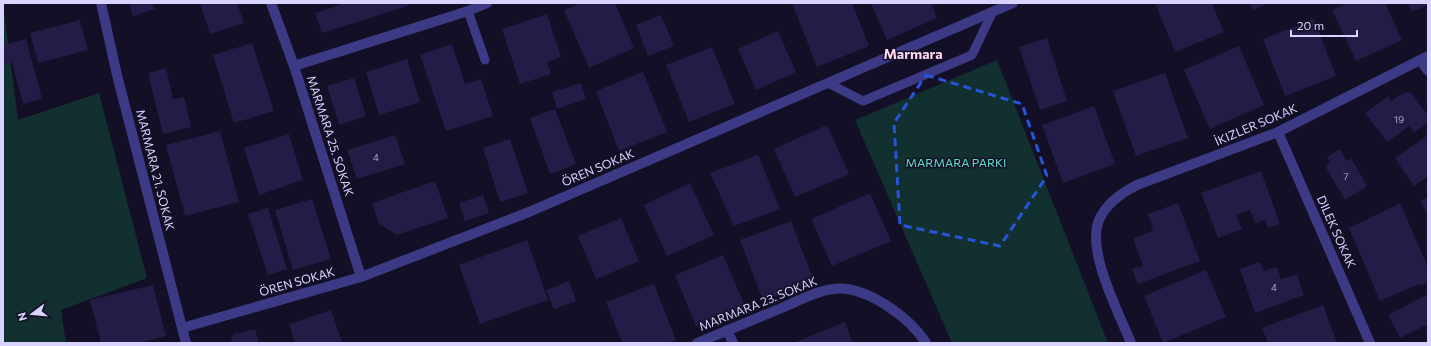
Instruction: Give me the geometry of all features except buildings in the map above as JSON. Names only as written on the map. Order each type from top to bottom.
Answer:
[{"type":"street","name":"MARMARA 21. SOKAK","points":[[101,3],[117,75],[186,343]]},
{"type":"street","name":"MARMARA 25. SOKAK","points":[[271,3],[294,66],[361,277]]},
{"type":"street","points":[[294,66],[468,11],[487,3]]},
{"type":"street","name":"ÖREN SOKAK","points":[[182,328],[361,277],[530,212],[1013,3]]},
{"type":"street","points":[[1425,59],[1428,71]]},
{"type":"street","name":"İKIZLER SOKAK","points":[[1131,343],[1101,271],[1097,235],[1099,220],[1115,199],[1126,190],[1278,132],[1425,59]]},
{"type":"street","name":"DILEK SOKAK","points":[[1278,132],[1370,343]]},
{"type":"street","name":"MARMARA 23. SOKAK","points":[[697,343],[821,291],[845,288],[855,290],[875,299],[907,320],[918,331],[926,343]]},
{"type":"street","points":[[728,330],[733,343]]},
{"type":"lane","points":[[468,11],[485,60]]},
{"type":"lane","points":[[828,82],[863,101],[972,55],[992,13]]},
{"type":"highlighted area","points":[[926,75],[1022,104],[1047,176],[1000,246],[900,225],[894,123]]},
{"type":"green space","points":[[3,3],[18,120],[99,93],[147,278],[61,310],[66,343],[3,343]]},
{"type":"green space","name":"MARMARA PARKI","points":[[997,60],[1108,343],[952,343],[855,120]]},
{"type":"district","name":"Marmara","points":[[913,54]]}]
